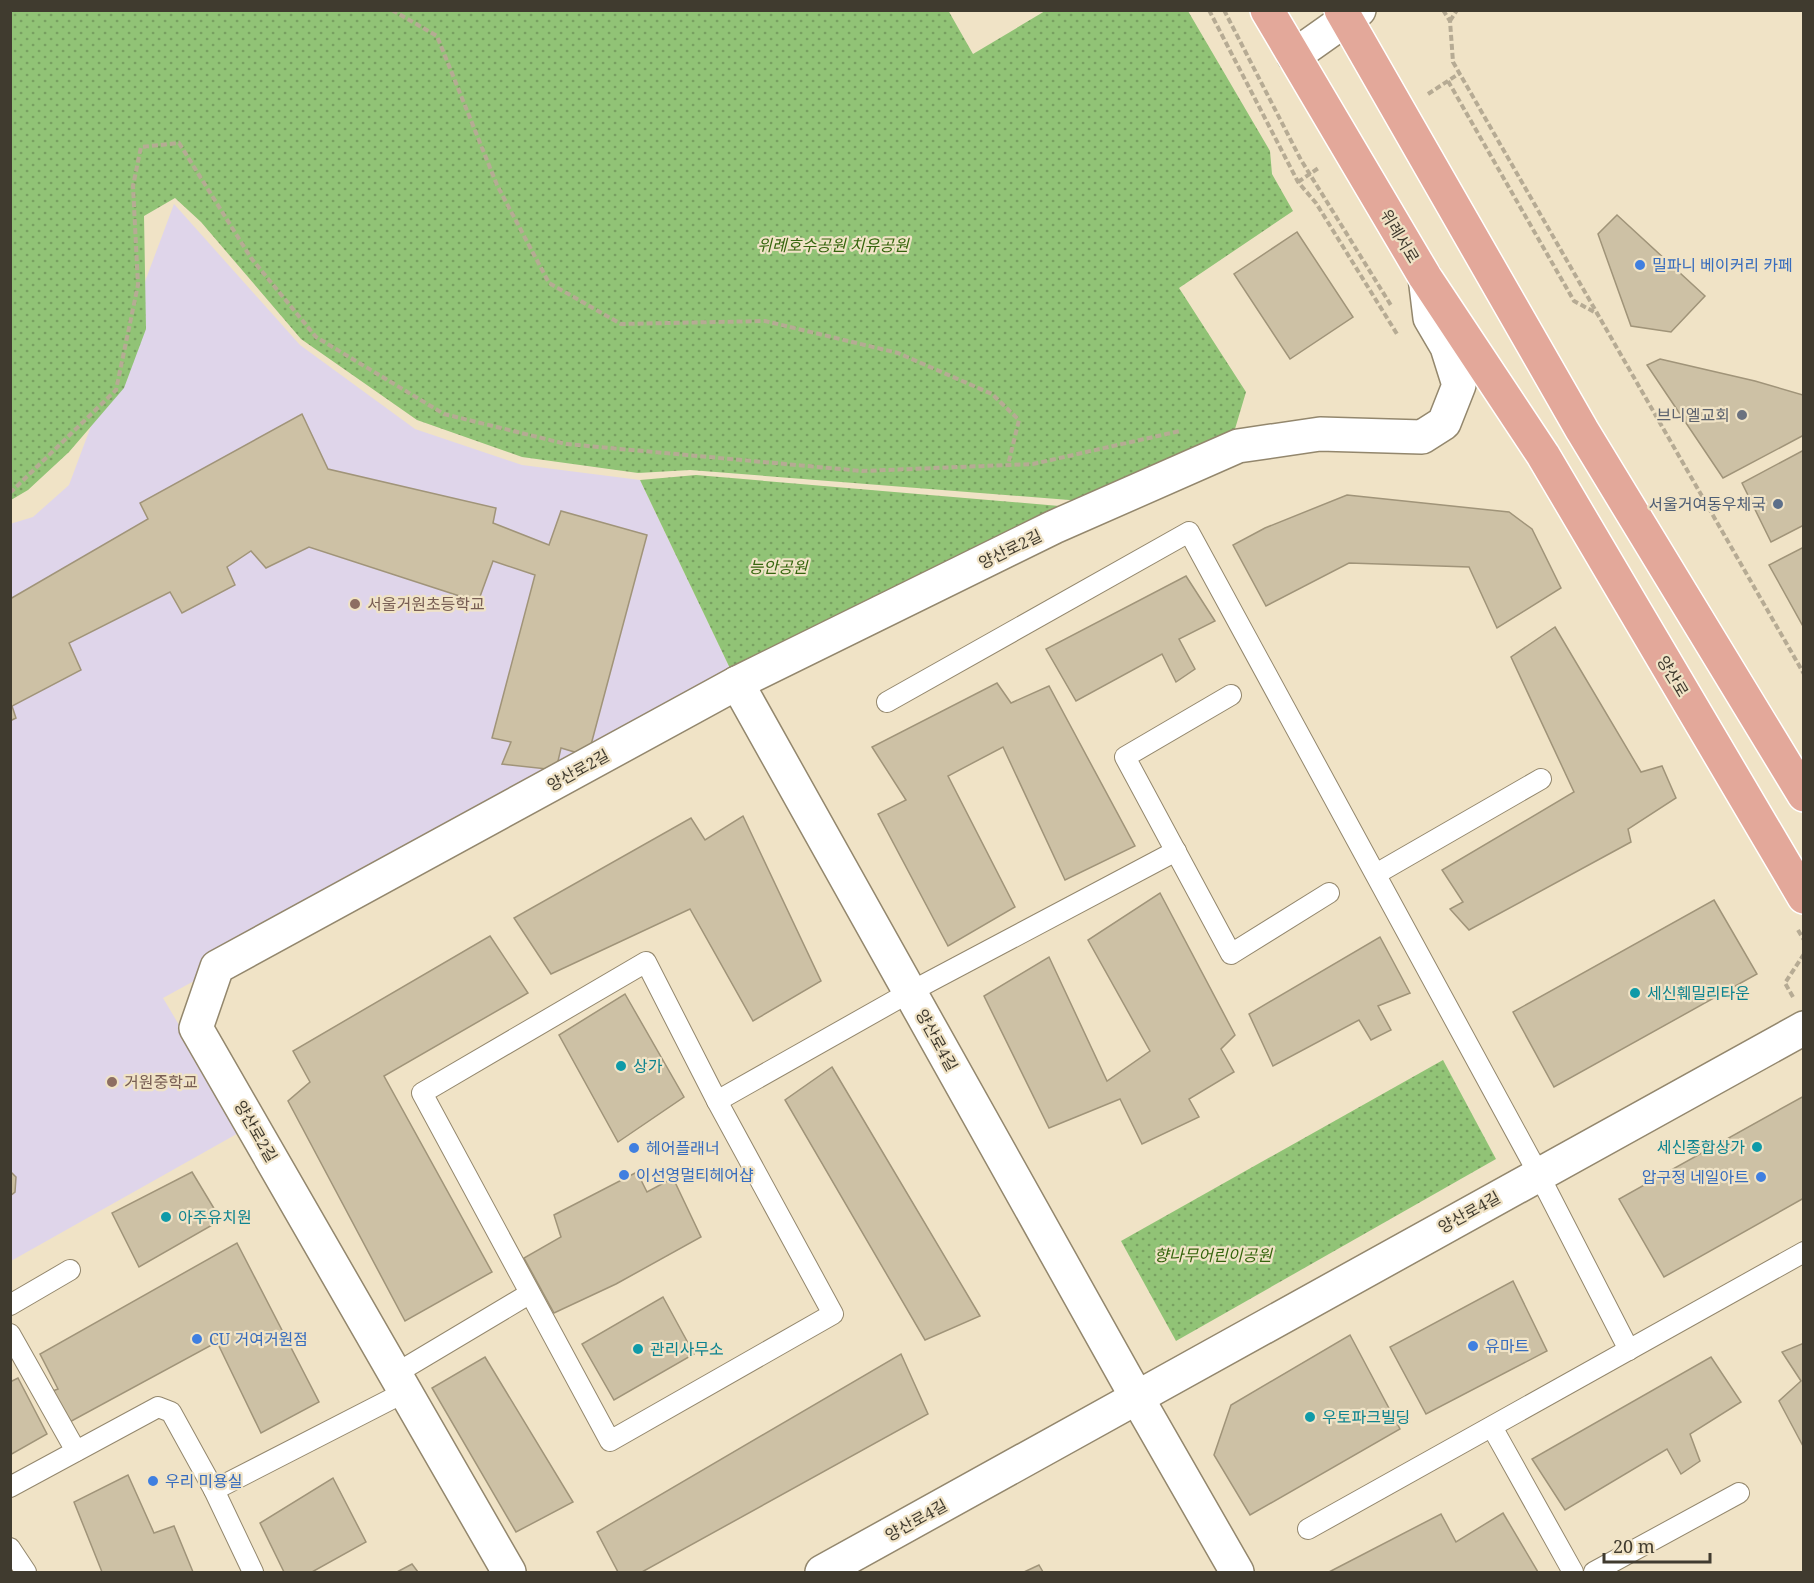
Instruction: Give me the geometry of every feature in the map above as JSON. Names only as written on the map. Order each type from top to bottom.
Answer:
[{"type":"main road","name":"위례서로","points":[[1267,10],[1425,277],[1543,455]]},
{"type":"main road","points":[[1348,13],[1582,430],[1803,795]]},
{"type":"main road","name":"양산로","points":[[1543,455],[1803,897]]},
{"type":"street","points":[[1294,56],[1348,13]]},
{"type":"street","name":"양산로2길","points":[[509,1572],[196,1028],[217,967],[738,683],[1054,527],[1227,451],[1261,441],[1320,434],[1422,437],[1444,423],[1459,386],[1447,347],[1430,318],[1425,277]]},
{"type":"street","name":"양산로4길","points":[[738,683],[1136,1396],[1237,1572]]},
{"type":"street","name":"양산로4길","points":[[822,1572],[1538,1173],[1799,1014]]},
{"type":"lane","points":[[887,702],[1189,532],[1538,1173],[1629,1350]]},
{"type":"lane","points":[[1231,695],[1125,757],[1232,954],[1329,893]]},
{"type":"lane","points":[[1376,874],[1541,779]]},
{"type":"lane","points":[[717,1101],[910,992],[1176,851]]},
{"type":"lane","points":[[646,962],[717,1101],[833,1314],[610,1441],[422,1093],[646,962]]},
{"type":"lane","points":[[1308,1529],[1803,1252]]},
{"type":"lane","points":[[10,1305],[70,1270]]},
{"type":"lane","points":[[214,1490],[400,1383],[529,1294]]},
{"type":"lane","points":[[10,1334],[76,1451]]},
{"type":"lane","points":[[10,1487],[158,1407],[171,1412],[214,1490],[253,1572]]},
{"type":"lane","points":[[1492,1427],[1573,1572]]},
{"type":"lane","points":[[1594,1572],[1739,1493]]},
{"type":"lane","points":[[10,1548],[26,1572]]},
{"type":"path","points":[[392,10],[437,36],[497,185],[549,283],[621,324],[765,321],[898,353],[992,394],[1019,420],[1008,465]]},
{"type":"path","points":[[1209,10],[1298,182],[1316,203],[1403,344]]},
{"type":"path","points":[[1224,10],[1301,160],[1397,315]]},
{"type":"path","points":[[1443,10],[1449,21],[1453,62],[1803,674]]},
{"type":"path","points":[[1449,21],[1457,10]]},
{"type":"path","points":[[1448,81],[1574,301],[1598,314]]},
{"type":"path","points":[[10,493],[116,390],[138,285],[133,186],[141,147],[179,143],[251,258],[316,337],[444,414],[566,444],[862,471],[1033,464],[1190,429],[1227,451]]},
{"type":"path","points":[[1799,1014],[1785,982],[1803,954]]},
{"type":"shaded area","name":"서울거원초등학교","points":[[174,204],[300,345],[415,429],[522,465],[640,480],[737,683],[163,998],[242,1131],[11,1261],[10,524],[33,517],[69,485]]},
{"type":"green space","name":"위례호수공원 치유공원","points":[[948,10],[973,54],[1045,11],[1188,11],[1270,151],[1272,174],[1293,211],[1179,288],[1246,392],[1232,439],[1082,501],[690,470],[638,473],[522,457],[417,420],[301,339],[201,222],[175,198],[144,216],[146,329],[124,388],[69,452],[28,490],[11,500],[11,11]]},
{"type":"green space","name":"능안공원","points":[[696,475],[1094,509],[737,683],[640,480]]},
{"type":"green space","name":"향나무어린이공원","points":[[1443,1060],[1496,1159],[1176,1341],[1121,1241]]},
{"type":"building","name":"밀파니 베이커리 카페","points":[[1617,215],[1705,296],[1671,332],[1631,326],[1598,234]]},
{"type":"building","points":[[1297,232],[1353,317],[1290,359],[1234,274]]},
{"type":"building","name":"브니엘교회","points":[[1660,359],[1755,381],[1803,395],[1804,435],[1723,478],[1647,365]]},
{"type":"building","name":"서울거원초등학교","points":[[302,414],[328,469],[496,508],[493,523],[549,545],[561,511],[647,535],[588,756],[561,748],[556,770],[502,764],[511,742],[492,738],[535,575],[493,561],[478,602],[309,547],[266,568],[251,551],[227,567],[235,585],[182,613],[170,592],[69,643],[81,670],[12,706],[16,718],[10,721],[10,599],[148,519],[140,503]]},
{"type":"building","name":"서울거여동우체국","points":[[1804,450],[1804,525],[1771,542],[1742,483]]},
{"type":"building","points":[[1347,495],[1509,512],[1532,529],[1561,588],[1497,628],[1469,567],[1349,563],[1266,606],[1233,545],[1265,528]]},
{"type":"building","points":[[1804,547],[1804,628],[1769,565]]},
{"type":"building","points":[[1186,576],[1215,621],[1179,639],[1195,669],[1176,682],[1162,654],[1076,701],[1046,649]]},
{"type":"building","points":[[1555,627],[1641,772],[1662,766],[1676,798],[1628,829],[1631,842],[1469,930],[1450,909],[1463,902],[1442,870],[1574,792],[1511,657]]},
{"type":"building","points":[[997,683],[1011,703],[1049,686],[1135,846],[1065,880],[1003,747],[948,776],[1015,907],[948,946],[878,814],[906,800],[872,747]]},
{"type":"building","points":[[743,816],[821,981],[753,1021],[690,909],[551,974],[514,918],[691,818],[705,840]]},
{"type":"building","points":[[1160,893],[1235,1035],[1221,1049],[1234,1072],[1189,1099],[1199,1117],[1142,1144],[1120,1099],[1049,1128],[984,996],[1049,957],[1107,1081],[1150,1051],[1088,940]]},
{"type":"building","name":"세신훼밀리타운","points":[[1714,900],[1757,974],[1554,1087],[1513,1012]]},
{"type":"building","points":[[490,936],[528,993],[384,1076],[492,1272],[405,1321],[288,1101],[310,1082],[293,1051]]},
{"type":"building","points":[[1380,937],[1410,993],[1378,1006],[1391,1030],[1371,1040],[1359,1020],[1273,1066],[1249,1014]]},
{"type":"building","name":"상가","points":[[625,994],[684,1097],[618,1142],[559,1035]]},
{"type":"building","points":[[832,1067],[980,1316],[925,1340],[785,1100]]},
{"type":"building","name":"세신종합상가","points":[[1804,1096],[1804,1198],[1664,1277],[1619,1199]]},
{"type":"building","points":[[10,1171],[16,1177],[15,1192],[10,1196]]},
{"type":"building","name":"아주유치원","points":[[192,1172],[221,1220],[139,1267],[112,1213]]},
{"type":"building","points":[[637,1172],[647,1192],[673,1178],[701,1237],[616,1284],[554,1313],[524,1258],[561,1237],[554,1215]]},
{"type":"building","points":[[237,1243],[319,1402],[261,1433],[217,1342],[66,1424],[47,1393],[58,1389],[40,1354]]},
{"type":"building","points":[[1513,1281],[1547,1351],[1426,1414],[1390,1347]]},
{"type":"building","name":"관리사무소","points":[[663,1297],[694,1354],[614,1400],[582,1344]]},
{"type":"building","name":"우토파크빌딩","points":[[1350,1335],[1400,1429],[1250,1515],[1214,1455],[1231,1405]]},
{"type":"building","points":[[1804,1343],[1804,1448],[1779,1401],[1801,1381],[1782,1352]]},
{"type":"building","points":[[901,1354],[928,1414],[642,1572],[618,1572],[597,1532]]},
{"type":"building","points":[[485,1357],[573,1502],[516,1532],[432,1388]]},
{"type":"building","points":[[1711,1357],[1741,1402],[1690,1434],[1700,1461],[1681,1474],[1667,1449],[1565,1510],[1532,1459]]},
{"type":"building","points":[[18,1378],[47,1434],[10,1455],[10,1382]]},
{"type":"building","points":[[128,1475],[154,1533],[174,1526],[193,1572],[102,1572],[74,1502]]},
{"type":"building","points":[[333,1478],[366,1542],[312,1572],[284,1572],[260,1523]]},
{"type":"building","points":[[1503,1513],[1538,1572],[1329,1572],[1441,1514],[1456,1542]]},
{"type":"building","points":[[412,1564],[418,1572],[397,1572]]},
{"type":"building","points":[[1039,1565],[1043,1572],[1024,1572]]},
{"type":"place","name":"밀파니 베이커리 카페","points":[[1640,265]]},
{"type":"place","name":"브니엘교회","points":[[1742,415]]},
{"type":"place","name":"서울거여동우체국","points":[[1778,504]]},
{"type":"place","name":"서울거원초등학교","points":[[355,604]]},
{"type":"place","name":"세신훼밀리타운","points":[[1635,993]]},
{"type":"place","name":"상가","points":[[621,1066]]},
{"type":"place","name":"거원중학교","points":[[112,1082]]},
{"type":"place","name":"세신종합상가","points":[[1757,1147]]},
{"type":"place","name":"헤어플래너","points":[[634,1148]]},
{"type":"place","name":"이선영멀티헤어샵","points":[[624,1175]]},
{"type":"place","name":"압구정 네일아트","points":[[1761,1177]]},
{"type":"place","name":"아주유치원","points":[[166,1217]]},
{"type":"place","name":"CU 거여거원점","points":[[197,1339]]},
{"type":"place","name":"유마트","points":[[1473,1346]]},
{"type":"place","name":"관리사무소","points":[[638,1349]]},
{"type":"place","name":"우토파크빌딩","points":[[1310,1417]]},
{"type":"place","name":"우리 미용실","points":[[153,1481]]}]
